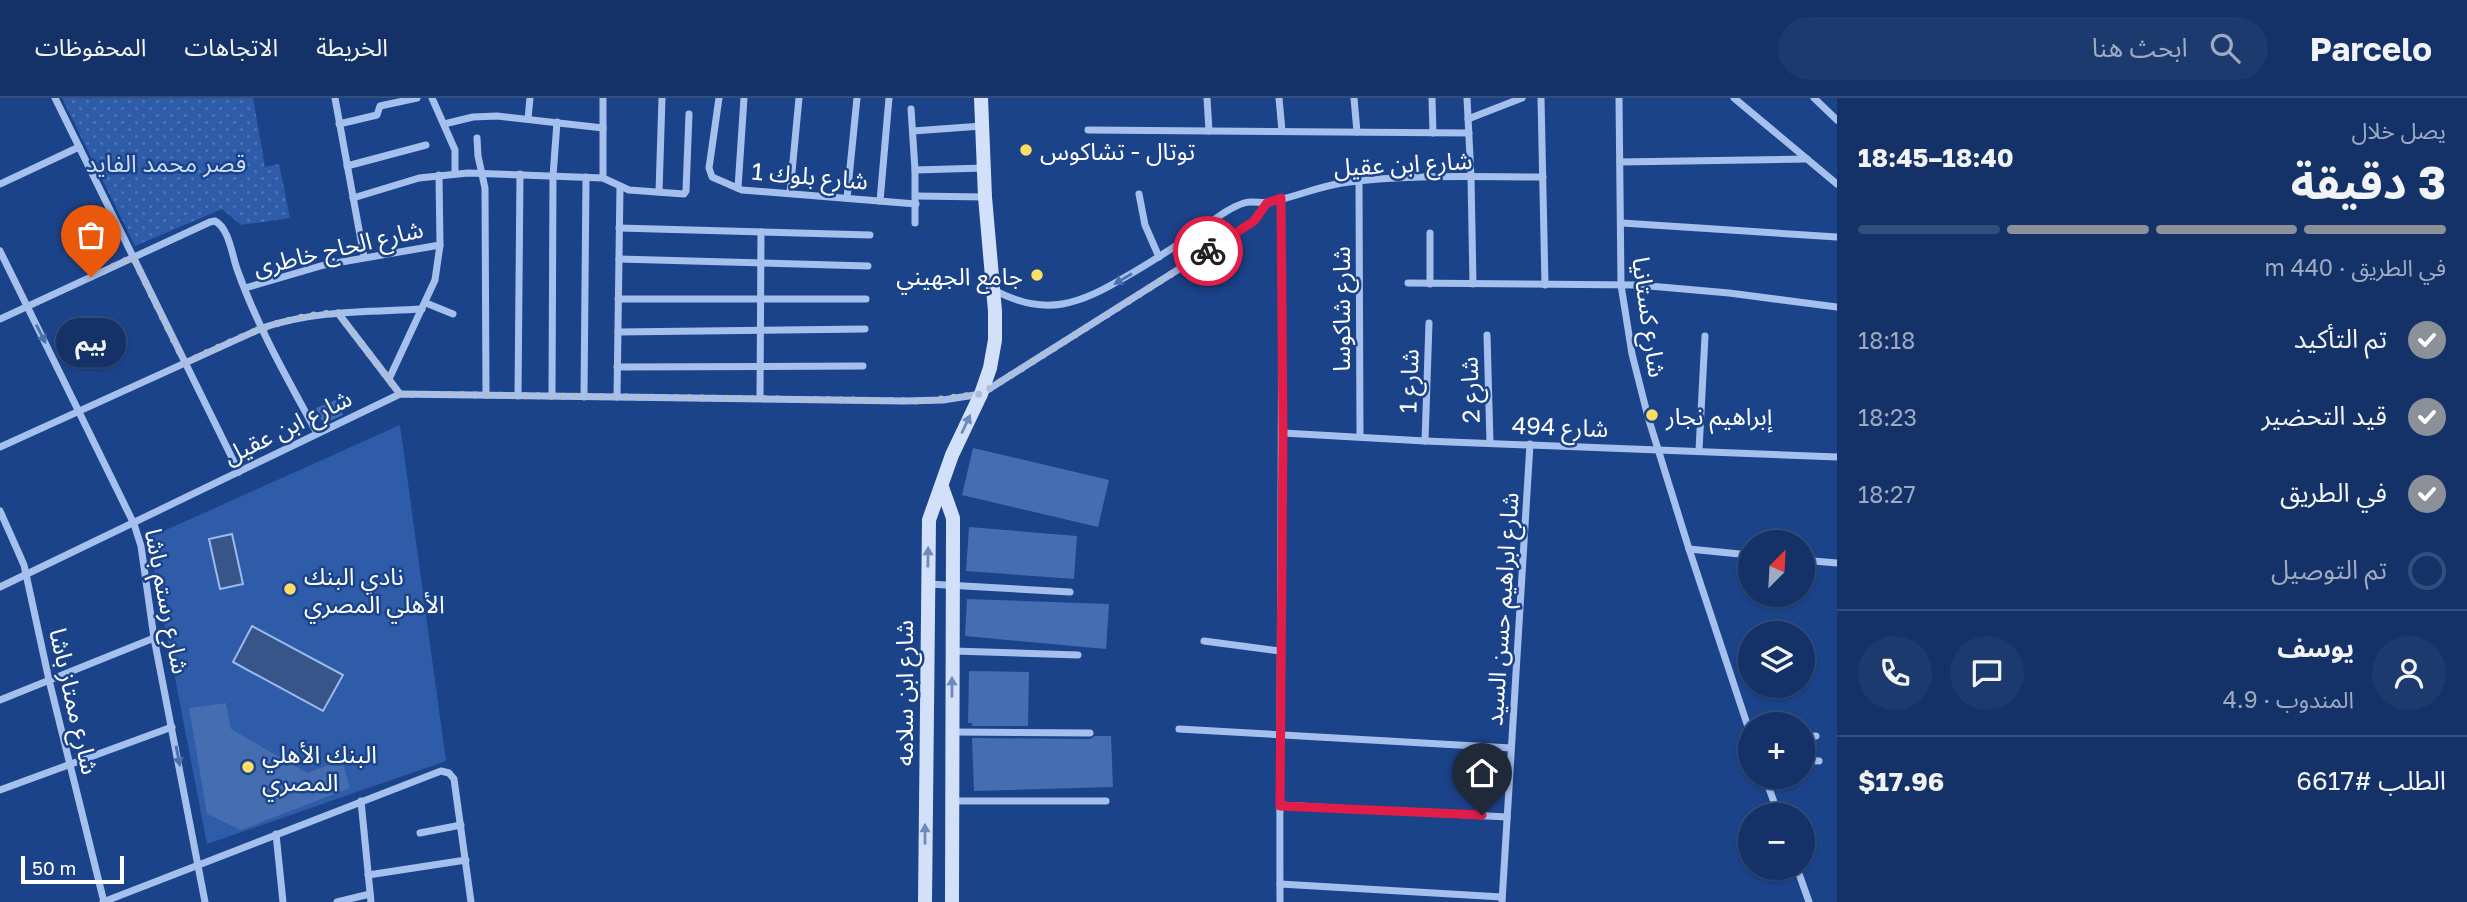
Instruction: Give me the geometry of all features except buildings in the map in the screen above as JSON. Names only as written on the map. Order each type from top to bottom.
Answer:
[{"type":"street","points":[[55,98],[239,472]]},
{"type":"street","points":[[335,98],[364,257]]},
{"type":"street","points":[[340,124],[377,115],[380,106],[417,98]]},
{"type":"street","points":[[432,98],[455,150],[455,173]]},
{"type":"street","points":[[528,119],[530,98]]},
{"type":"street","points":[[603,98],[603,178]]},
{"type":"street","points":[[659,192],[662,98]]},
{"type":"street","name":"شارع بلوك 1","points":[[719,98],[709,168],[712,177],[738,188],[880,201],[985,197]]},
{"type":"street","points":[[738,188],[744,98]]},
{"type":"street","points":[[790,193],[799,98]]},
{"type":"street","points":[[847,198],[857,98]]},
{"type":"street","points":[[880,201],[889,98]]},
{"type":"street","name":"شارع ابن سلامه","points":[[925,902],[929,520],[952,455],[981,394],[990,368],[995,340],[981,98]]},
{"type":"street","points":[[1207,98],[1209,131]]},
{"type":"street","points":[[1279,98],[1282,131]]},
{"type":"street","points":[[1354,98],[1357,132]]},
{"type":"street","points":[[1432,98],[1433,132]]},
{"type":"street","points":[[1467,98],[1473,284]]},
{"type":"street","points":[[1468,119],[1522,98]]},
{"type":"street","points":[[1541,98],[1545,285]]},
{"type":"street","name":"شارع كستانيا","points":[[1619,98],[1621,285],[1639,386],[1743,712]]},
{"type":"street","points":[[1734,98],[1837,184]]},
{"type":"street","points":[[1814,98],[1837,120]]},
{"type":"street","points":[[911,109],[915,223]]},
{"type":"street","points":[[353,198],[419,178],[455,173],[603,178],[629,190],[681,194],[686,191],[689,114]]},
{"type":"street","points":[[444,124],[485,116],[603,128]]},
{"type":"street","points":[[552,396],[553,176],[557,122]]},
{"type":"street","points":[[913,131],[982,126]]},
{"type":"street","points":[[1088,130],[1469,133]]},
{"type":"street","points":[[477,138],[485,195],[486,396]]},
{"type":"street","points":[[347,166],[426,145]]},
{"type":"street","points":[[0,184],[79,147]]},
{"type":"street","points":[[1620,162],[1807,159]]},
{"type":"street","points":[[915,170],[984,168]]},
{"type":"street","points":[[518,396],[520,174]]},
{"type":"street","points":[[388,379],[435,280],[440,245],[439,175]]},
{"type":"street","points":[[584,397],[586,177]]},
{"type":"street","name":"شارع ابن عقيل","points":[[993,290],[1029,304],[1066,305],[1096,295],[1235,207],[1256,201],[1267,203],[1322,186],[1359,181],[1543,177]]},
{"type":"street","name":"شارع شاكوسا","points":[[1359,181],[1360,438]]},
{"type":"street","points":[[617,397],[620,187]]},
{"type":"street","points":[[1139,194],[1145,225],[1159,257]]},
{"type":"street","points":[[1280,902],[1279,651],[1283,433],[1281,198]]},
{"type":"street","name":"شارع ابن عقيل","points":[[0,587],[400,394],[924,401],[981,394],[1244,228],[1254,221],[1267,203]]},
{"type":"street","points":[[0,319],[215,221],[223,228],[262,328],[317,433]]},
{"type":"street","points":[[1622,223],[1837,236]]},
{"type":"street","points":[[619,228],[870,235]]},
{"type":"street","points":[[760,398],[761,232]]},
{"type":"street","points":[[1430,233],[1430,284]]},
{"type":"street","name":"شارع الحاج خاطرى","points":[[245,288],[324,265],[440,245]]},
{"type":"street","name":"شارع رستم باشا","points":[[0,251],[134,524],[141,546],[154,638],[205,902]]},
{"type":"street","points":[[619,259],[868,266]]},
{"type":"street","points":[[1408,284],[1621,285],[1703,290],[1837,307]]},
{"type":"street","points":[[618,299],[866,299]]},
{"type":"street","points":[[0,447],[262,328],[300,317],[424,306],[453,314]]},
{"type":"street","points":[[338,313],[400,394]]},
{"type":"street","name":"شارع 1","points":[[1425,441],[1429,323]]},
{"type":"street","points":[[618,332],[865,330]]},
{"type":"street","name":"شارع 2","points":[[1487,335],[1490,443]]},
{"type":"street","points":[[1699,450],[1706,336]]},
{"type":"street","points":[[617,367],[863,366]]},
{"type":"street","name":"شارع 494","points":[[1283,433],[1837,457]]},
{"type":"street","name":"شارع ابراهيم حسن السيد","points":[[1502,899],[1530,444]]},
{"type":"street","name":"شارع ابن سلامه","points":[[942,488],[953,518],[951,902]]},
{"type":"street","name":"شارع ممتاز باشا","points":[[0,511],[17,545],[27,575],[49,680],[103,902]]},
{"type":"street","points":[[1689,549],[1738,554]]},
{"type":"street","points":[[1815,560],[1837,563]]},
{"type":"street","points":[[927,584],[1070,592]]},
{"type":"street","points":[[0,700],[154,638]]},
{"type":"street","points":[[1204,641],[1279,651]]},
{"type":"street","points":[[952,651],[1078,655]]},
{"type":"street","points":[[0,790],[172,727]]},
{"type":"street","points":[[1179,729],[1511,748]]},
{"type":"street","points":[[952,732],[1090,733]]},
{"type":"street","points":[[1815,761],[1819,761]]},
{"type":"street","points":[[103,902],[441,771],[449,773],[454,779],[471,902]]},
{"type":"street","points":[[952,801],[1106,801]]},
{"type":"street","points":[[337,902],[370,898],[361,802]]},
{"type":"street","points":[[1280,806],[1507,817]]},
{"type":"street","points":[[420,832],[461,825]]},
{"type":"street","points":[[276,834],[283,902]]},
{"type":"street","points":[[368,876],[466,860]]},
{"type":"street","points":[[1801,880],[1809,902]]},
{"type":"street","points":[[1280,884],[1502,899]]},
{"type":"green space","name":"قصر محمد الفايد","points":[[62,98],[253,98],[265,167],[279,164],[290,218],[241,225],[222,209],[135,246]]},
{"type":"green space","name":"نادي البنك الأهلي المصري","points":[[400,425],[446,761],[207,844],[148,538]]},
{"type":"shaded area","points":[[232,534],[243,584],[220,589],[209,539]]},
{"type":"shaded area","points":[[252,626],[343,675],[323,711],[233,662]]},
{"type":"way so far","points":[[91,277],[133,257],[185,363],[262,328],[320,313],[338,313],[400,394],[924,401],[981,394],[1208,251]]},
{"type":"place","name":"توتال - تشاكوس","points":[[1026,150]]},
{"type":"place","name":"جامع الجهيني","points":[[1037,275]]},
{"type":"place","name":"بيم","points":[[91,277]]},
{"type":"place","name":"إبراهيم نجار","points":[[1652,415]]},
{"type":"place","name":"نادي البنك الأهلي المصري","points":[[290,589]]},
{"type":"place","name":"البنك الأهلي المصري","points":[[248,767]]},
{"type":"route","points":[[1208,251],[1254,221],[1267,203],[1281,198],[1283,433],[1279,651],[1280,806],[1482,815]]}]
